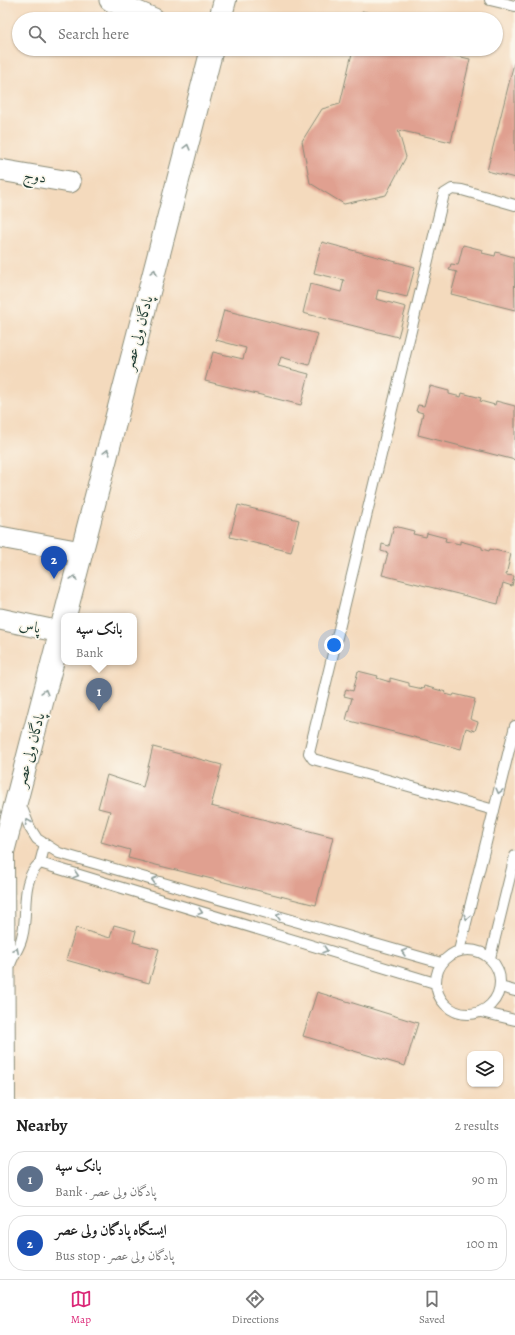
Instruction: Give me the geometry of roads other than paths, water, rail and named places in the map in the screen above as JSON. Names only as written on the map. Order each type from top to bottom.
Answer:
[{"type":"main road","points":[[222,12],[225,0]]},
{"type":"main road","name":"پادگان ولی عصر","points":[[65,613],[210,56]]},
{"type":"main road","name":"پادگان ولی عصر","points":[[4,1099],[2,1052],[4,986],[1,851],[18,796],[61,630]]},
{"type":"street","points":[[110,0],[138,12]]},
{"type":"street","name":"دوج","points":[[0,170],[70,182]]},
{"type":"street","points":[[0,536],[81,552]]},
{"type":"street","name":"پاس","points":[[0,619],[61,622]]},
{"type":"lane","points":[[490,0],[515,6]]},
{"type":"lane","points":[[494,810],[313,759],[309,753],[444,194],[452,189],[462,190],[515,204]]},
{"type":"lane","points":[[459,951],[515,726]]},
{"type":"lane","points":[[18,796],[30,828],[37,839],[59,853],[441,963]]},
{"type":"lane","points":[[4,986],[12,958],[22,938],[25,919],[27,884],[34,868],[40,863],[45,844]]},
{"type":"lane","points":[[490,958],[515,856]]},
{"type":"lane","points":[[40,863],[435,983]]},
{"type":"lane","points":[[110,885],[115,869]]},
{"type":"lane","points":[[470,950],[480,952],[490,958],[500,977],[500,987],[490,1006],[481,1012],[460,1014],[451,1010],[443,1003],[437,994],[435,983],[436,973],[441,963],[449,956],[459,951],[470,950]]},
{"type":"lane","points":[[500,987],[515,991]]},
{"type":"lane","points":[[481,1012],[515,1020]]},
{"type":"place","name":"ایستگاه پادگان ولی عصر","points":[[54,579]]},
{"type":"place","name":"بانک سپه","points":[[99,711]]}]
